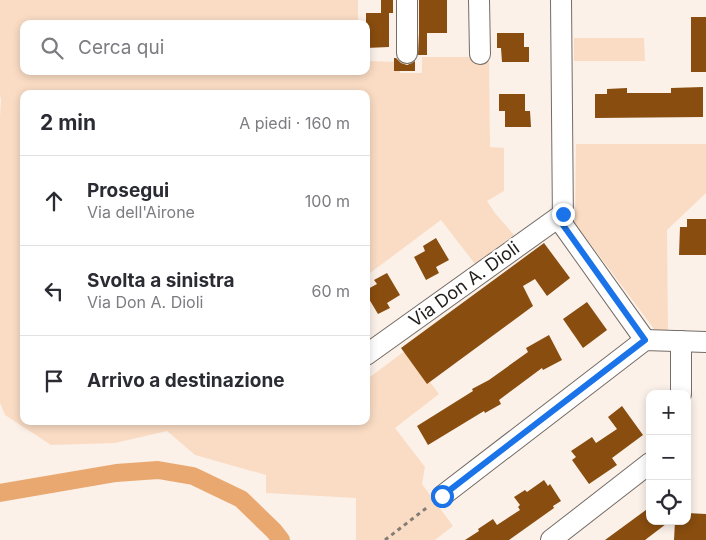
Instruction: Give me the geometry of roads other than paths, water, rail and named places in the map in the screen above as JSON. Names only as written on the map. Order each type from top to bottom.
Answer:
[{"type":"street","points":[[407,0],[407,53]]},
{"type":"street","points":[[480,0],[480,54]]},
{"type":"street","points":[[561,0],[563,225],[645,340]]},
{"type":"street","name":"Via Don A. Dioli","points":[[370,352],[563,214]]},
{"type":"street","points":[[442,496],[645,340],[706,342]]},
{"type":"street","points":[[681,390],[682,341]]},
{"type":"street","points":[[550,540],[646,466]]},
{"type":"waterway","points":[[0,493],[116,473],[158,470],[193,476],[241,499],[281,540]]}]
